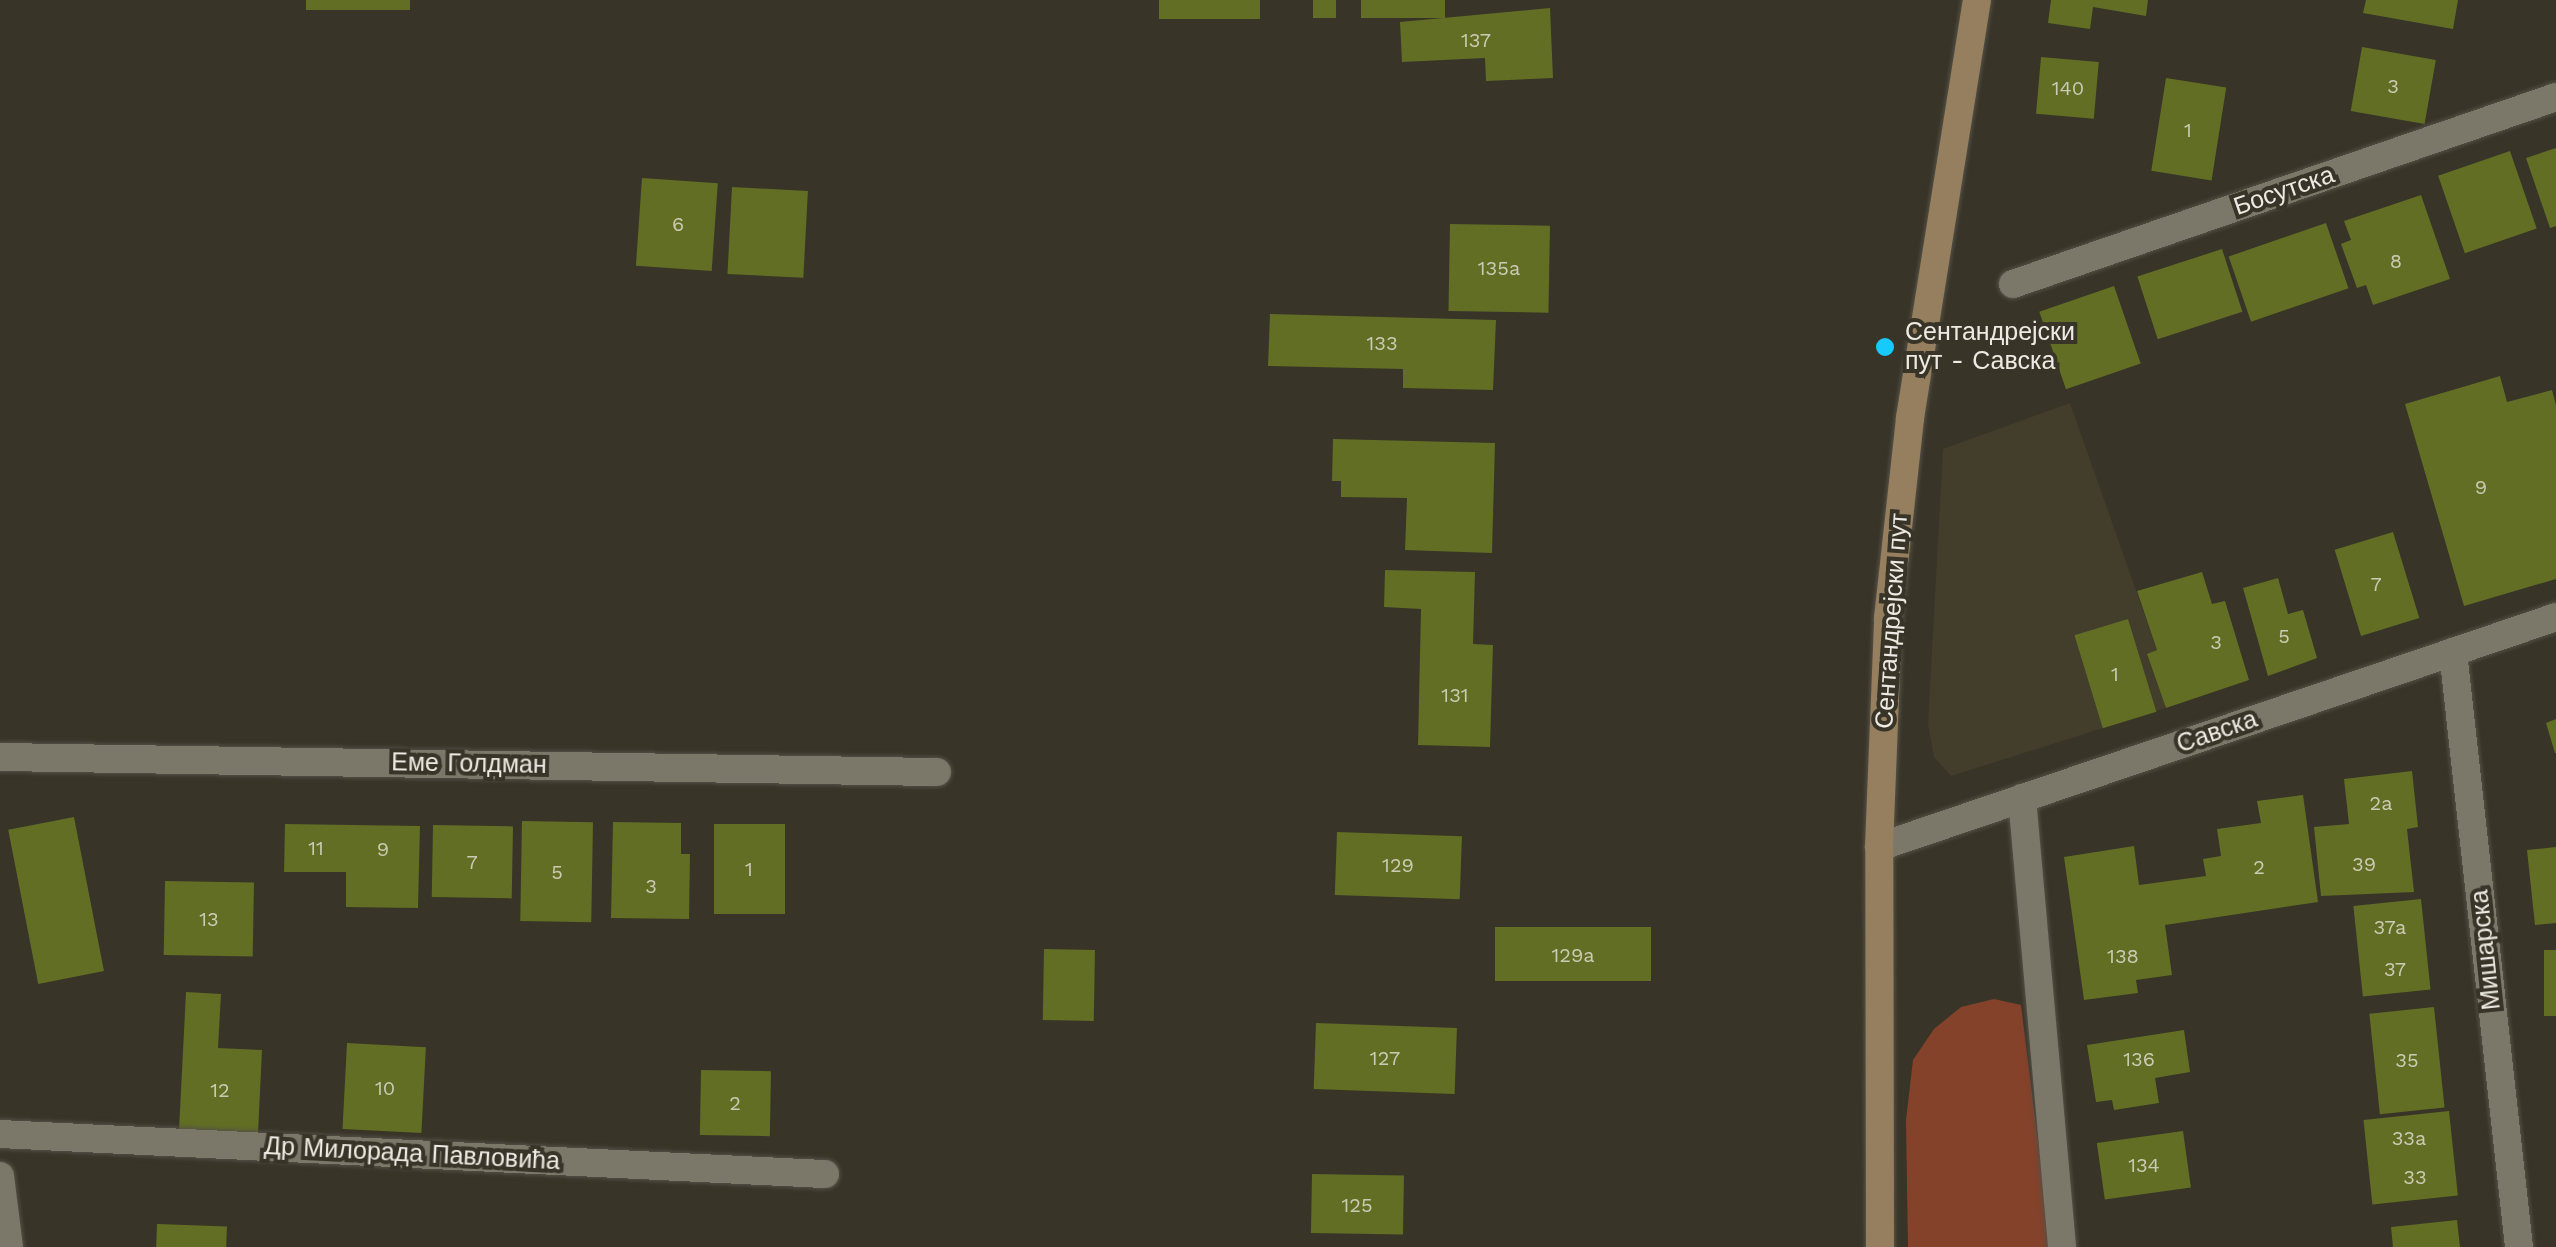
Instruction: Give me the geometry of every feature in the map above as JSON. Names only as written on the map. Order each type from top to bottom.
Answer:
[{"type":"main road","name":"Сентандрејски пут","points":[[1880,1247],[1878,846],[1888,618],[1910,418],[1977,0]]},
{"type":"street","name":"Босутска","points":[[2012,284],[2556,97]]},
{"type":"street","name":"Савска","points":[[1878,846],[2556,618]]},
{"type":"street","name":"Мишарска","points":[[2454,652],[2518,1247]]},
{"type":"street","name":"Еме Голдман","points":[[0,757],[937,772]]},
{"type":"street","points":[[2022,798],[2062,1247]]},
{"type":"street","name":"Др Милорада Павловића","points":[[0,1134],[825,1174]]},
{"type":"street","points":[[0,1176],[9,1247]]},
{"type":"shaded area","points":[[2070,403],[2157,650],[2147,655],[2166,708],[1951,776],[1934,757],[1928,724],[1943,449]]},
{"type":"shaded area","points":[[1994,999],[2021,1005],[2051,1247],[1908,1247],[1906,1120],[1913,1060],[1934,1029],[1961,1007]]},
{"type":"building","points":[[306,0],[410,0],[410,10],[306,10]]},
{"type":"building","points":[[1159,0],[1260,0],[1260,19],[1159,19]]},
{"type":"building","points":[[1313,0],[1336,0],[1336,18],[1313,18]]},
{"type":"building","points":[[1361,0],[1445,0],[1445,18],[1361,18]]},
{"type":"building","points":[[2051,0],[2148,0],[2146,16],[2093,7],[2090,29],[2048,23]]},
{"type":"building","points":[[2366,0],[2458,0],[2453,29],[2363,13]]},
{"type":"building","points":[[1550,8],[1553,78],[1486,81],[1485,58],[1402,62],[1400,22]]},
{"type":"building","points":[[2362,47],[2436,60],[2425,124],[2351,111]]},
{"type":"building","points":[[2041,57],[2099,62],[2094,119],[2036,114]]},
{"type":"building","points":[[2166,78],[2226,88],[2212,180],[2151,171]]},
{"type":"building","points":[[2556,148],[2556,226],[2550,228],[2526,158]]},
{"type":"building","points":[[2510,151],[2537,229],[2465,253],[2438,176]]},
{"type":"building","points":[[642,178],[718,183],[712,271],[636,266]]},
{"type":"building","points":[[732,187],[808,191],[803,278],[727,274]]},
{"type":"building","points":[[2421,195],[2450,279],[2373,305],[2366,285],[2357,288],[2341,244],[2351,240],[2344,221]]},
{"type":"building","points":[[2326,223],[2348,288],[2251,322],[2229,257]]},
{"type":"building","points":[[1450,224],[1550,226],[1548,313],[1448,311]]},
{"type":"building","points":[[2222,249],[2242,312],[2158,339],[2137,277]]},
{"type":"building","points":[[2114,286],[2141,364],[2066,389],[2039,312]]},
{"type":"building","points":[[1270,314],[1496,320],[1493,390],[1403,388],[1403,369],[1268,366]]},
{"type":"building","points":[[2500,376],[2507,402],[2552,390],[2556,405],[2556,579],[2464,606],[2405,404]]},
{"type":"building","points":[[1333,439],[1495,443],[1492,553],[1405,550],[1407,498],[1341,497],[1341,481],[1332,481]]},
{"type":"building","points":[[2393,532],[2419,618],[2361,636],[2335,550]]},
{"type":"building","points":[[1385,570],[1475,572],[1473,644],[1493,645],[1490,747],[1418,745],[1421,609],[1384,607]]},
{"type":"building","points":[[2202,572],[2212,604],[2225,601],[2249,680],[2166,708],[2147,654],[2157,650],[2137,591]]},
{"type":"building","points":[[2278,578],[2288,614],[2303,610],[2317,658],[2268,676],[2243,588]]},
{"type":"building","points":[[2128,619],[2156,712],[2103,728],[2074,635]]},
{"type":"building","points":[[2556,719],[2556,753],[2555,753],[2546,723]]},
{"type":"building","points":[[2412,771],[2418,827],[2407,829],[2414,892],[2321,896],[2314,827],[2349,824],[2344,779]]},
{"type":"building","points":[[2303,795],[2318,902],[2165,925],[2172,975],[2136,980],[2138,993],[2084,1000],[2064,857],[2134,846],[2139,885],[2206,876],[2203,859],[2221,856],[2217,829],[2261,823],[2257,801]]},
{"type":"building","points":[[74,817],[104,971],[38,984],[8,830]]},
{"type":"building","points":[[522,821],[593,822],[591,922],[520,921]]},
{"type":"building","points":[[613,822],[681,823],[681,854],[690,854],[689,919],[611,918]]},
{"type":"building","points":[[285,824],[420,826],[418,908],[346,907],[346,872],[284,872]]},
{"type":"building","points":[[714,824],[785,824],[785,914],[714,914]]},
{"type":"building","points":[[433,825],[513,826],[512,898],[432,897]]},
{"type":"building","points":[[1337,832],[1462,836],[1460,899],[1335,895]]},
{"type":"building","points":[[2556,847],[2556,923],[2535,925],[2527,850]]},
{"type":"building","points":[[165,881],[254,883],[253,957],[164,955]]},
{"type":"building","points":[[2421,899],[2431,990],[2363,997],[2353,906]]},
{"type":"building","points":[[1495,927],[1651,927],[1651,981],[1495,981]]},
{"type":"building","points":[[1044,949],[1095,950],[1094,1021],[1043,1020]]},
{"type":"building","points":[[2544,950],[2556,950],[2556,1016],[2544,1016]]},
{"type":"building","points":[[186,992],[221,994],[218,1048],[262,1050],[258,1134],[179,1130]]},
{"type":"building","points":[[2434,1007],[2445,1107],[2380,1114],[2369,1014]]},
{"type":"building","points":[[1316,1023],[1457,1028],[1455,1094],[1314,1089]]},
{"type":"building","points":[[2184,1030],[2190,1072],[2155,1078],[2159,1103],[2114,1110],[2112,1100],[2096,1102],[2087,1045]]},
{"type":"building","points":[[347,1043],[426,1047],[421,1133],[342,1129]]},
{"type":"building","points":[[701,1070],[771,1071],[770,1136],[700,1135]]},
{"type":"building","points":[[2449,1111],[2458,1196],[2372,1205],[2363,1120]]},
{"type":"building","points":[[2183,1131],[2191,1187],[2105,1200],[2097,1143]]},
{"type":"building","points":[[1312,1174],[1404,1176],[1403,1235],[1311,1233]]},
{"type":"building","points":[[2457,1220],[2460,1247],[2393,1247],[2391,1227]]},
{"type":"building","points":[[157,1224],[227,1226],[226,1247],[156,1247]]},
{"type":"place","name":"Сентандрејски пут - Савска","points":[[1885,347]]}]
